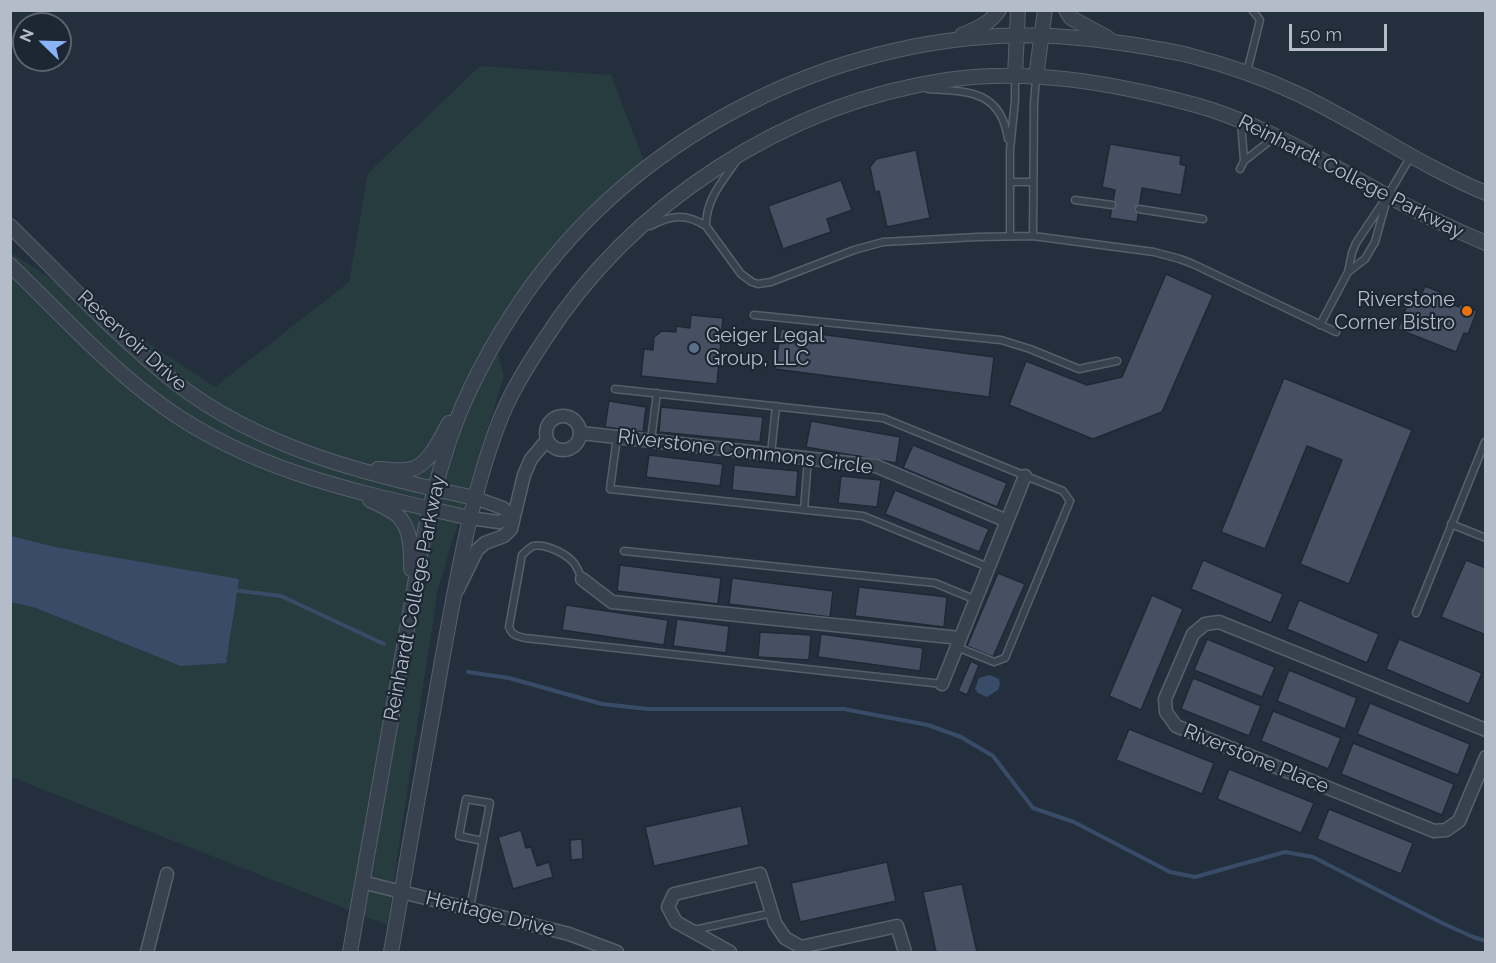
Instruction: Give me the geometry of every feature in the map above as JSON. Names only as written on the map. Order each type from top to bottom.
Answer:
[{"type":"street","points":[[948,41],[981,27],[994,18],[999,10]]},
{"type":"street","points":[[1015,76],[1018,10]]},
{"type":"street","points":[[1036,77],[1046,10]]},
{"type":"street","points":[[1066,10],[1071,18],[1118,43]]},
{"type":"street","name":"Reinhardt College Parkway","points":[[350,952],[429,508],[449,440],[478,375],[527,292],[573,236],[607,202],[664,155],[724,116],[768,93],[834,67],[881,54],[922,44],[996,36],[1089,38],[1183,54],[1247,72],[1301,96],[1454,179],[1485,193]]},
{"type":"street","name":"Reinhardt College Parkway","points":[[391,952],[470,518],[499,421],[516,387],[554,324],[599,267],[627,238],[684,190],[742,152],[787,129],[867,98],[948,80],[1015,76],[1115,86],[1196,105],[1241,121],[1276,136],[1485,243]]},
{"type":"street","name":"Reservoir Drive","points":[[10,226],[130,344],[184,389],[220,412],[260,433],[304,451],[353,467],[475,498]]},
{"type":"street","name":"Reservoir Drive","points":[[10,265],[129,379],[184,421],[222,443],[254,458],[312,479],[470,518]]},
{"type":"street","points":[[353,467],[408,470],[422,464],[433,450],[478,375]]},
{"type":"street","points":[[567,416],[579,425],[581,433],[574,447],[559,450],[552,447],[547,440],[546,433],[552,419],[567,416]]},
{"type":"street","name":"Riverstone Commons Circle","points":[[581,433],[876,466],[1007,521]]},
{"type":"street","points":[[454,598],[477,550],[484,543],[504,536],[511,529],[524,475],[531,459],[547,440]]},
{"type":"street","points":[[942,684],[1025,476]]},
{"type":"street","points":[[352,490],[396,514],[408,530],[411,549],[411,603]]},
{"type":"street","points":[[475,498],[503,508],[513,517]]},
{"type":"street","points":[[470,518],[499,522],[513,517]]},
{"type":"street","points":[[582,579],[612,602],[958,643]]},
{"type":"street","name":"Riverstone Place","points":[[1485,730],[1219,622],[1205,624],[1193,634],[1165,699],[1167,712],[1176,726],[1434,831],[1446,830],[1459,821],[1485,757]]},
{"type":"street","points":[[147,952],[167,874]]},
{"type":"street","points":[[730,952],[676,922],[668,907],[674,894],[760,874],[775,923],[793,948],[897,926],[905,952]]},
{"type":"street","name":"Heritage Drive","points":[[362,882],[569,934],[617,952]]},
{"type":"lane","points":[[1247,72],[1260,20],[1252,10]]},
{"type":"lane","points":[[1010,236],[1010,150],[1015,76]]},
{"type":"lane","points":[[1033,236],[1036,77]]},
{"type":"lane","points":[[907,88],[964,91],[992,103],[1000,112],[1007,127],[1010,150]]},
{"type":"lane","points":[[1241,121],[1244,161]]},
{"type":"lane","points":[[1240,169],[1244,161],[1276,136]]},
{"type":"lane","points":[[706,226],[706,214],[712,195],[742,152]]},
{"type":"lane","points":[[1320,325],[1348,272],[1356,243],[1411,155]]},
{"type":"lane","points":[[1010,182],[1033,182]]},
{"type":"lane","points":[[1348,272],[1365,259],[1375,242],[1388,195]]},
{"type":"lane","points":[[1075,200],[1112,206]]},
{"type":"lane","points":[[1139,209],[1203,219]]},
{"type":"lane","points":[[627,238],[672,217],[690,218],[706,226],[741,274],[758,284],[771,282],[846,253],[898,240],[1033,236],[1154,252],[1193,264],[1336,333]]},
{"type":"lane","points":[[754,315],[1001,340],[1080,369],[1117,361]]},
{"type":"lane","points":[[615,389],[883,418],[1063,491],[1070,501],[1005,658],[994,662],[958,643]]},
{"type":"lane","points":[[651,441],[657,393]]},
{"type":"lane","points":[[771,454],[776,406]]},
{"type":"lane","points":[[617,437],[610,489],[863,516],[989,568]]},
{"type":"lane","points":[[1416,613],[1485,442]]},
{"type":"lane","points":[[804,510],[808,458]]},
{"type":"lane","points":[[1451,524],[1485,538]]},
{"type":"lane","points":[[582,579],[574,563],[559,552],[540,546],[533,546],[526,550],[522,555],[512,606],[509,627],[512,633],[525,638],[942,684]]},
{"type":"lane","points":[[624,551],[935,583],[976,600]]},
{"type":"lane","points":[[470,908],[483,841],[490,803],[466,799],[459,836],[483,841]]},
{"type":"lane","points":[[691,930],[772,913]]},
{"type":"green space","points":[[480,66],[611,75],[647,169],[553,257],[495,341],[504,376],[438,588],[387,925],[11,777],[10,252],[215,387],[349,282],[368,173]]},
{"type":"water","points":[[11,536],[55,547],[239,579],[226,663],[181,666],[36,608],[11,602]]},
{"type":"water","points":[[990,675],[999,679],[1000,684],[998,690],[987,697],[975,689],[979,678]]},
{"type":"building","points":[[1110,144],[1181,156],[1180,164],[1186,166],[1181,195],[1142,188],[1137,222],[1110,218],[1115,190],[1102,187]]},
{"type":"building","points":[[916,150],[930,218],[887,227],[879,191],[875,192],[870,167],[876,159]]},
{"type":"building","points":[[841,180],[852,210],[827,219],[831,232],[783,249],[768,206]]},
{"type":"building","points":[[1166,274],[1213,295],[1162,412],[1093,439],[1009,405],[1026,361],[1087,385],[1122,377]]},
{"type":"building","points":[[1425,286],[1442,293],[1439,299],[1477,311],[1468,334],[1464,333],[1456,352],[1398,329],[1411,295],[1420,298]]},
{"type":"building","points":[[691,315],[723,318],[717,384],[641,376],[644,349],[653,350],[654,337],[662,331],[676,332],[676,326],[690,328]]},
{"type":"building","points":[[781,329],[994,357],[989,397],[775,369]]},
{"type":"building","points":[[1284,378],[1412,430],[1349,584],[1300,564],[1342,460],[1307,446],[1265,549],[1221,532]]},
{"type":"building","points":[[609,401],[646,407],[643,432],[605,427]]},
{"type":"building","points":[[661,407],[763,417],[760,442],[659,432]]},
{"type":"building","points":[[811,421],[900,437],[896,463],[806,447]]},
{"type":"building","points":[[913,445],[1007,483],[997,507],[903,468]]},
{"type":"building","points":[[649,455],[723,464],[720,486],[646,477]]},
{"type":"building","points":[[734,465],[798,471],[796,497],[732,490]]},
{"type":"building","points":[[841,476],[881,480],[877,507],[838,503]]},
{"type":"building","points":[[895,490],[989,529],[979,552],[885,514]]},
{"type":"building","points":[[1203,560],[1283,594],[1271,623],[1191,589]]},
{"type":"building","points":[[1466,560],[1486,568],[1486,635],[1441,617]]},
{"type":"building","points":[[620,565],[721,578],[718,604],[617,591]]},
{"type":"building","points":[[998,573],[1025,584],[993,657],[967,646]]},
{"type":"building","points":[[732,578],[833,591],[830,617],[729,604]]},
{"type":"building","points":[[859,587],[947,597],[944,627],[855,616]]},
{"type":"building","points":[[1152,595],[1183,609],[1141,710],[1109,696]]},
{"type":"building","points":[[1299,600],[1379,634],[1367,663],[1287,629]]},
{"type":"building","points":[[566,605],[668,620],[664,645],[562,630]]},
{"type":"building","points":[[677,619],[729,626],[726,653],[673,646]]},
{"type":"building","points":[[760,632],[811,635],[809,660],[758,657]]},
{"type":"building","points":[[821,634],[923,648],[920,671],[818,657]]},
{"type":"building","points":[[1207,639],[1275,667],[1262,697],[1194,670]]},
{"type":"building","points":[[1399,639],[1482,673],[1469,704],[1386,669]]},
{"type":"building","points":[[971,661],[979,665],[967,695],[958,691]]},
{"type":"building","points":[[1289,670],[1357,698],[1345,729],[1277,701]]},
{"type":"building","points":[[1193,678],[1261,706],[1249,736],[1181,709]]},
{"type":"building","points":[[1370,703],[1470,744],[1458,775],[1357,734]]},
{"type":"building","points":[[1273,711],[1341,738],[1328,769],[1261,741]]},
{"type":"building","points":[[1129,729],[1214,763],[1202,794],[1116,760]]},
{"type":"building","points":[[1353,743],[1454,784],[1442,815],[1341,774]]},
{"type":"building","points":[[1229,769],[1314,803],[1301,833],[1217,799]]},
{"type":"building","points":[[741,806],[749,845],[654,866],[645,827]]},
{"type":"building","points":[[1329,809],[1413,843],[1401,874],[1317,839]]},
{"type":"building","points":[[521,830],[526,848],[531,847],[537,866],[549,862],[553,877],[513,889],[498,837]]},
{"type":"building","points":[[582,839],[583,859],[571,860],[570,840]]},
{"type":"building","points":[[887,862],[896,901],[800,922],[791,883]]},
{"type":"building","points":[[962,884],[977,952],[936,952],[923,892]]},
{"type":"waterway","points":[[233,590],[281,596],[384,644]]},
{"type":"waterway","points":[[468,672],[509,678],[602,704],[648,709],[844,709],[928,725],[961,737],[993,756],[1033,808],[1074,822],[1170,872],[1195,877],[1285,852],[1313,857],[1442,923],[1486,941]]},
{"type":"place","name":"Riverstone Corner Bistro","points":[[1467,311]]},
{"type":"place","name":"Geiger Legal Group, LLC","points":[[694,348]]}]
